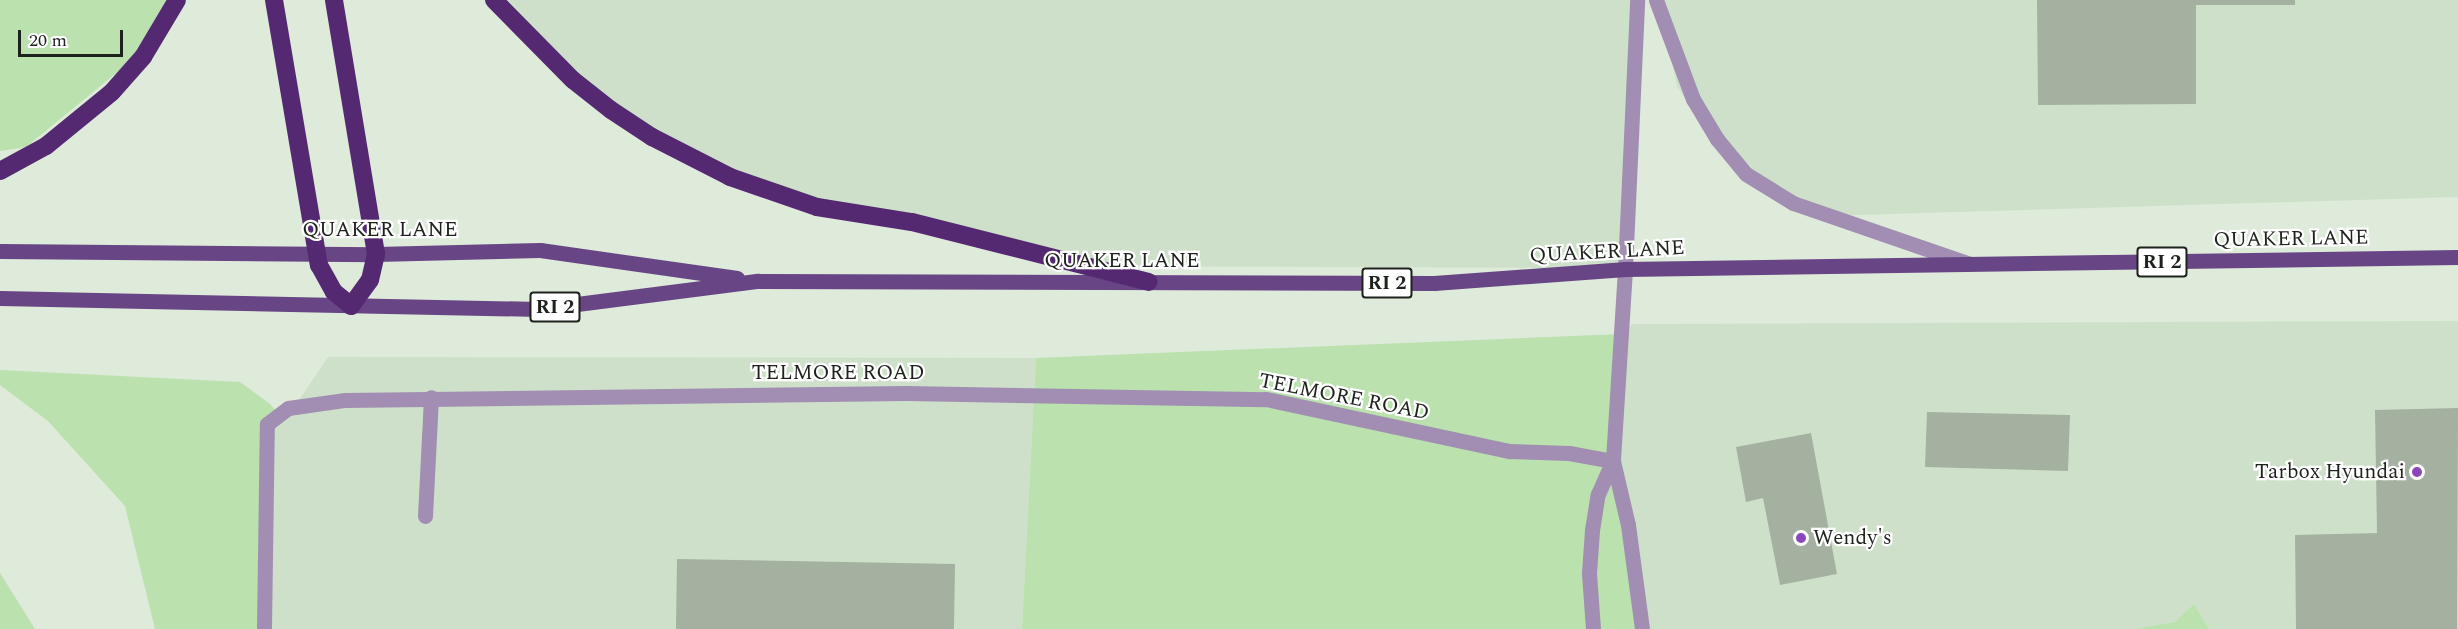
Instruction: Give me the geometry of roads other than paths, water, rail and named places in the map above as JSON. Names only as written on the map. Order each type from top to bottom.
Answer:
[{"type":"highway","points":[[0,171],[46,146],[112,92],[143,57],[177,0]]},
{"type":"highway","points":[[274,0],[316,251],[324,280],[351,306],[370,280],[376,254],[334,0]]},
{"type":"highway","points":[[494,0],[573,80],[611,110],[652,137],[730,177],[818,207],[912,222],[1149,282]]},
{"type":"main road","name":"QUAKER LANE","points":[[0,251],[316,251],[376,254],[540,250],[758,281]]},
{"type":"main road","name":"QUAKER LANE","points":[[0,298],[538,309],[758,281],[1434,283],[1625,269],[1975,266],[2458,257]]},
{"type":"street","points":[[1637,0],[1625,269],[1613,461],[1627,514],[1642,629]]},
{"type":"street","points":[[1656,0],[1693,99],[1717,139],[1746,174],[1794,203],[1975,266]]},
{"type":"street","name":"TELMORE ROAD","points":[[264,629],[267,424],[288,408],[345,400],[431,397],[916,393],[1266,399],[1509,451],[1569,453],[1613,461]]},
{"type":"street","points":[[426,516],[431,397]]},
{"type":"street","points":[[1593,629],[1589,573],[1592,530],[1598,494],[1613,461]]},
{"type":"place","name":"Tarbox Hyundai","points":[[2417,472]]},
{"type":"place","name":"Wendy's","points":[[1801,538]]}]
